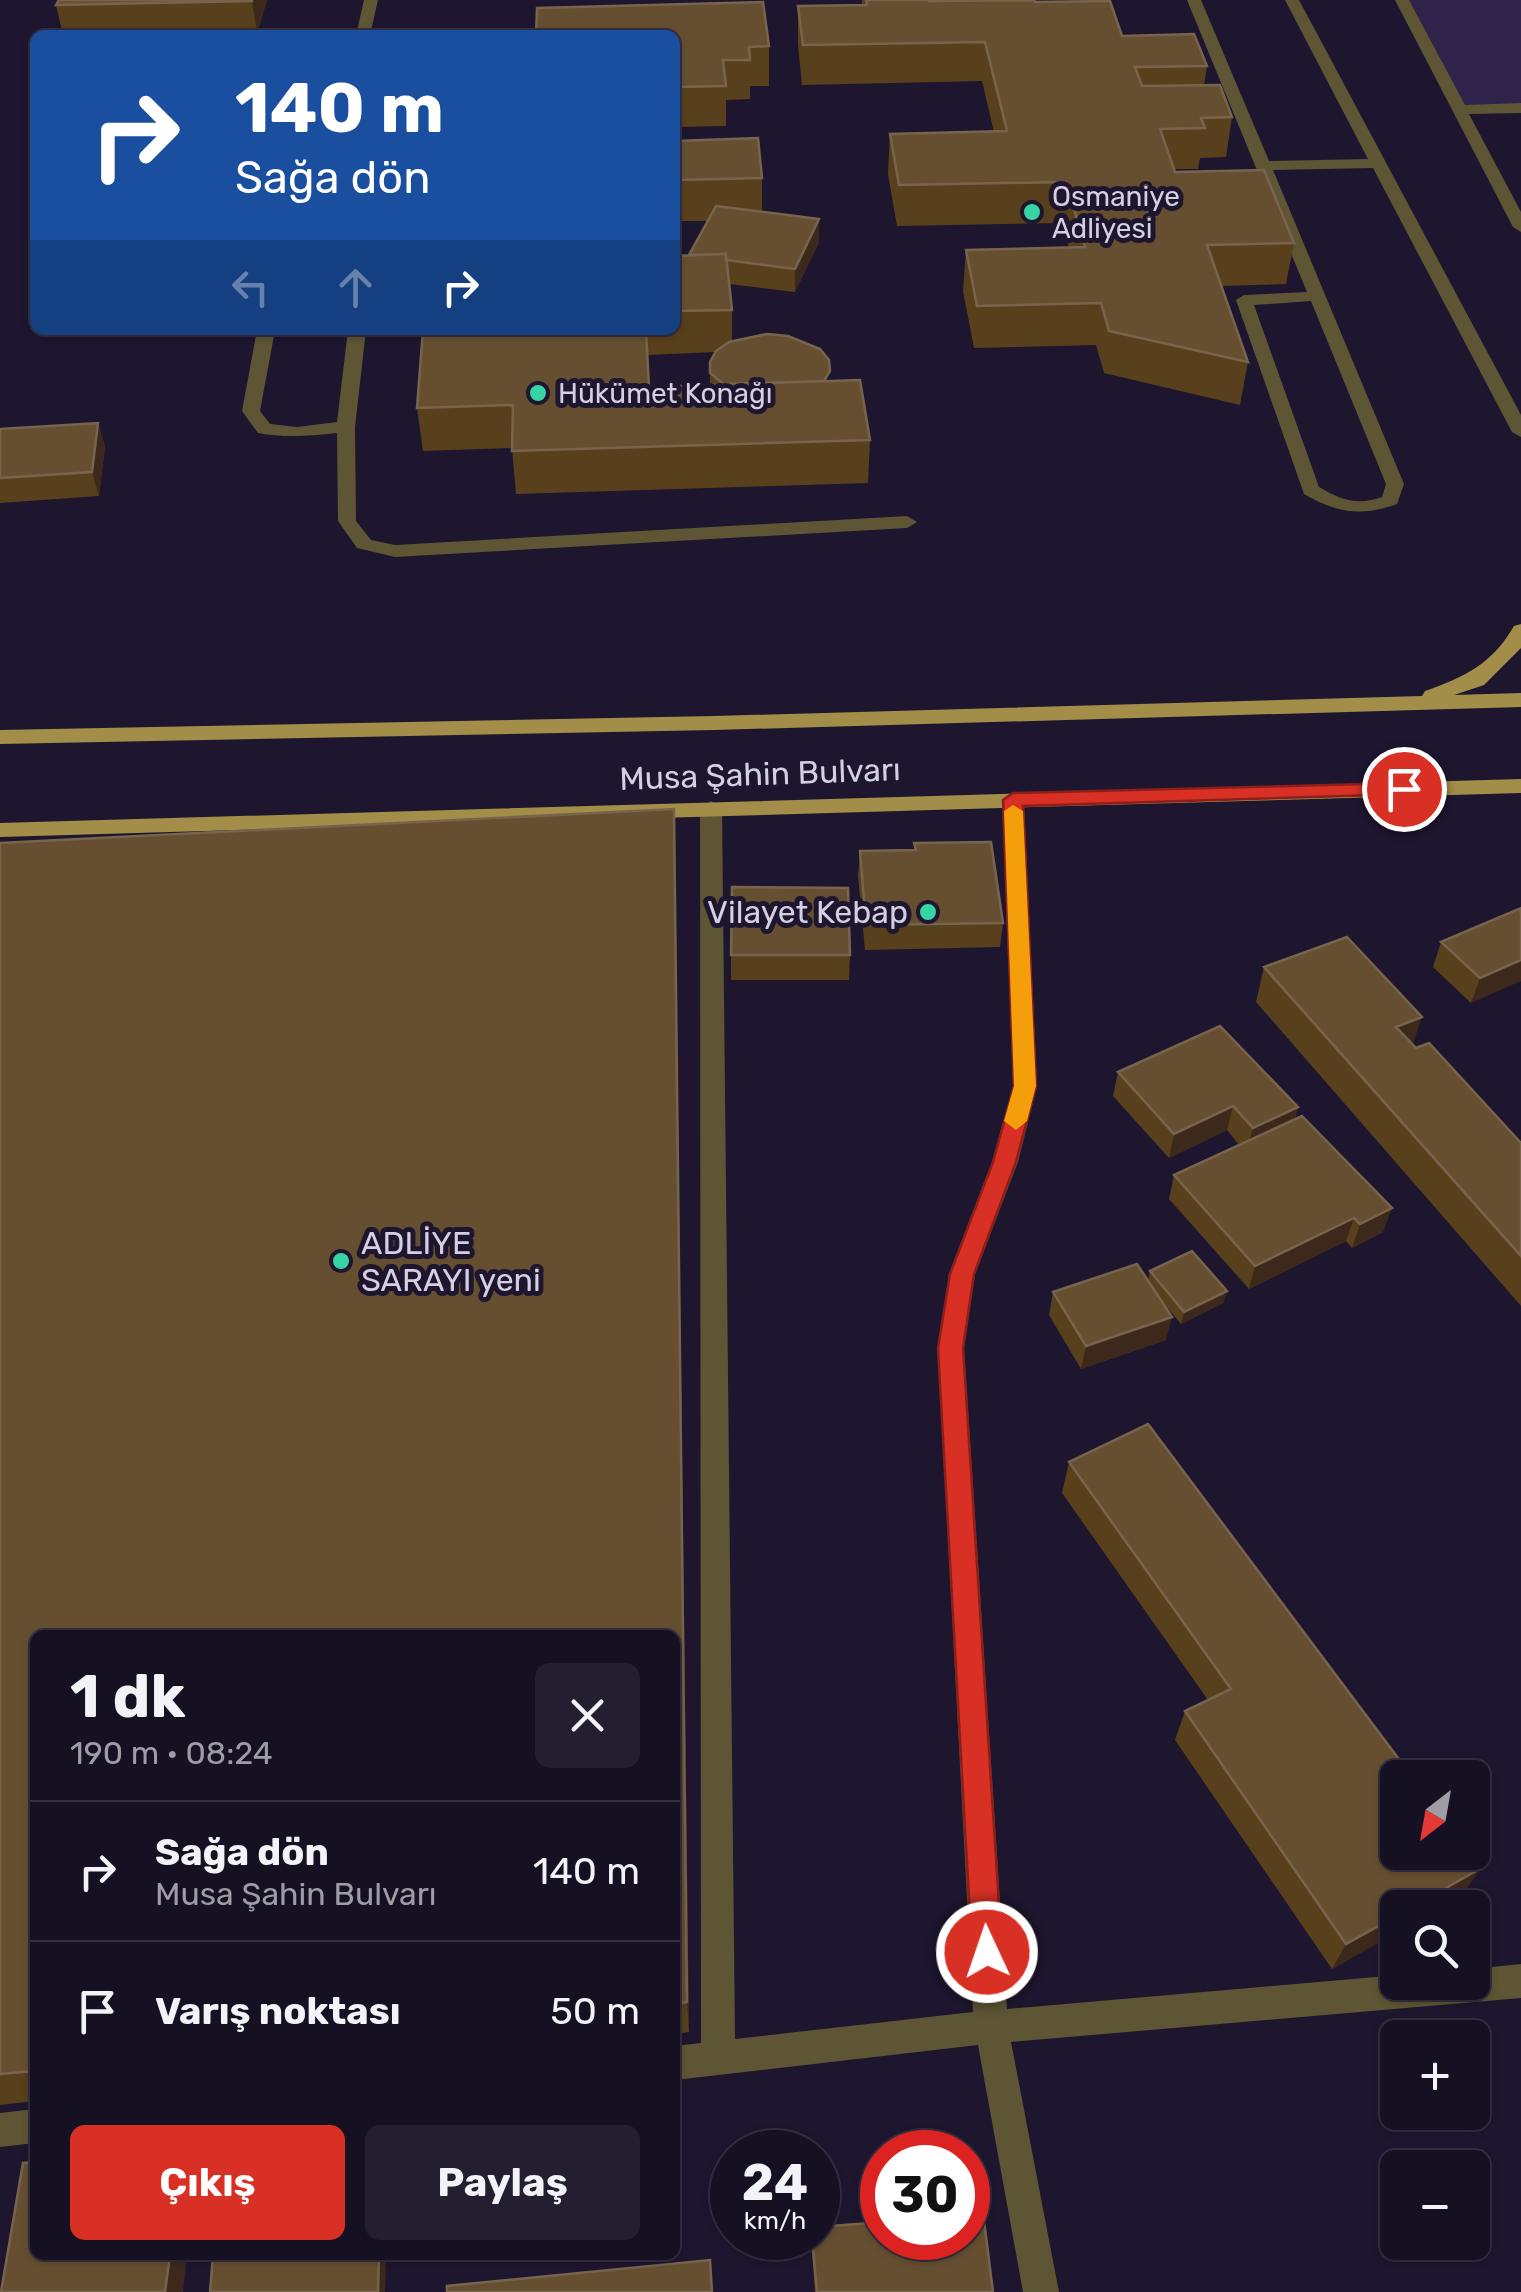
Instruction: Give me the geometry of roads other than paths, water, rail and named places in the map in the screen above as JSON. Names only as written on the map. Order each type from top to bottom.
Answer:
[{"type":"main road","points":[[1416,703],[1477,680],[1521,630]]},
{"type":"main road","name":"Musa Şahin Bulvarı","points":[[0,737],[1521,700]]},
{"type":"main road","name":"Musa Şahin Bulvarı","points":[[0,830],[1521,786]]},
{"type":"street","points":[[364,30],[371,0]]},
{"type":"street","points":[[1194,0],[1317,296],[1395,484],[1390,500],[1366,510],[1335,504],[1312,490],[1244,300],[1317,296]]},
{"type":"street","points":[[1292,0],[1521,432]]},
{"type":"street","points":[[1402,0],[1521,226]]},
{"type":"street","points":[[1460,110],[1521,108]]},
{"type":"street","points":[[1263,166],[1379,163]]},
{"type":"street","points":[[265,335],[251,410],[264,428],[297,432],[346,427]]},
{"type":"street","points":[[356,335],[346,427],[347,521],[364,544],[396,551],[907,522]]},
{"type":"street","points":[[1013,800],[1025,1086],[1004,1162],[962,1274],[951,1348],[991,2027],[1041,2292]]},
{"type":"street","points":[[711,808],[718,2059]]},
{"type":"street","points":[[680,2063],[991,2027],[1521,1981]]},
{"type":"street","points":[[0,2130],[30,2127]]},
{"type":"place","name":"Osmaniye Adliyesi","points":[[1032,212]]},
{"type":"place","name":"Hükümet Konağı","points":[[538,393]]},
{"type":"place","name":"Vilayet Kebap","points":[[928,912]]},
{"type":"place","name":"ADLİYE SARAYI yeni","points":[[341,1261]]}]
